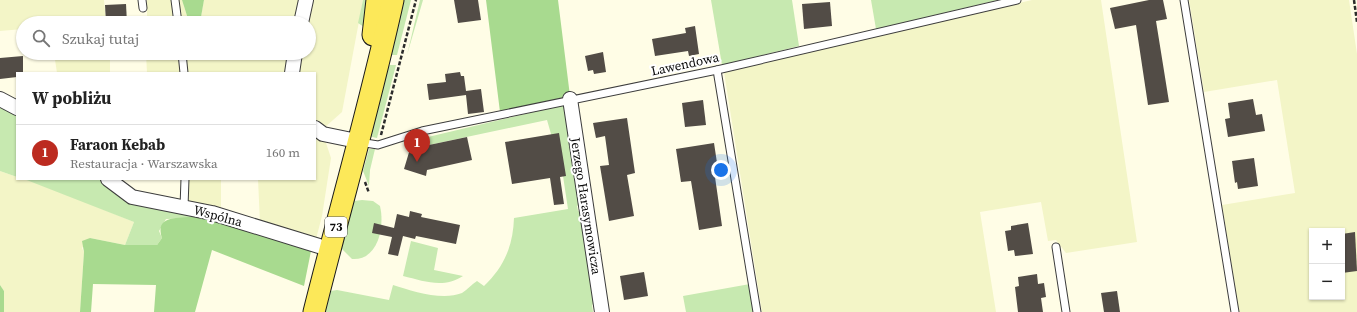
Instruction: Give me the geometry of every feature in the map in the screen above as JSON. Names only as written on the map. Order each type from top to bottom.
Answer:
[{"type":"main road","name":"73","points":[[357,141],[361,104],[377,0]]},
{"type":"main road","name":"73","points":[[314,312],[357,141],[372,93],[393,0]]},
{"type":"street","points":[[303,16],[306,0]]},
{"type":"street","points":[[292,72],[294,60]]},
{"type":"street","points":[[0,99],[16,107]]},
{"type":"street","name":"Jerzego Harasymowicza","points":[[570,99],[602,312]]},
{"type":"street","points":[[316,129],[323,134],[357,141]]},
{"type":"street","name":"Wspólna","points":[[109,180],[132,197],[212,213],[319,246],[330,251]]},
{"type":"lane","points":[[175,0],[177,16]]},
{"type":"lane","name":"Lawendowa","points":[[357,141],[378,145],[422,132],[570,99],[717,70],[1017,0]]},
{"type":"lane","points":[[1184,0],[1235,312]]},
{"type":"lane","points":[[183,60],[184,72]]},
{"type":"lane","points":[[717,70],[757,312]]},
{"type":"lane","points":[[184,207],[185,180]]},
{"type":"lane","points":[[1056,247],[1066,312]]},
{"type":"path","points":[[378,145],[416,0]]},
{"type":"path","points":[[1354,0],[1357,22]]},
{"type":"green space","points":[[0,0],[104,0],[105,16],[16,16],[16,30],[0,31]]},
{"type":"green space","points":[[147,0],[182,0],[187,16],[147,16]]},
{"type":"green space","points":[[182,0],[204,0],[201,16],[187,16]]},
{"type":"green space","points":[[204,0],[301,0],[298,16],[201,16]]},
{"type":"green space","points":[[311,0],[363,0],[342,112],[324,128],[316,123],[316,72],[297,72],[299,60],[316,60],[316,16],[308,16]]},
{"type":"green space","points":[[363,0],[367,0],[364,27],[358,23]]},
{"type":"green space","points":[[404,0],[411,0],[397,55],[391,55]]},
{"type":"green space","points":[[420,0],[423,0],[407,55]]},
{"type":"green space","points":[[486,0],[558,0],[570,96],[500,112]]},
{"type":"green space","points":[[711,0],[792,0],[799,46],[722,65]]},
{"type":"green space","points":[[871,0],[998,0],[876,29]]},
{"type":"green space","points":[[1032,0],[1101,0],[1137,242],[1066,253],[1056,240],[1048,241],[1041,202],[980,212],[996,312],[762,312],[724,72]]},
{"type":"green space","points":[[1189,0],[1349,0],[1357,54],[1357,312],[1239,312],[1222,205],[1295,193],[1277,80],[1204,92]]},
{"type":"green space","points":[[55,60],[110,60],[110,72],[57,72]]},
{"type":"green space","points":[[146,60],[289,60],[286,72],[147,72]]},
{"type":"green space","points":[[390,65],[396,65],[377,138],[372,137],[368,133],[383,69]]},
{"type":"green space","points":[[0,103],[16,111],[16,177],[0,171]]},
{"type":"green space","points":[[563,105],[568,108],[582,202],[577,206],[578,211],[584,214],[598,299],[592,305],[593,312],[325,312],[331,291],[337,290],[389,300],[393,285],[436,296],[462,293],[477,281],[484,286],[502,264],[506,255],[512,238],[514,218],[568,209],[563,176],[547,120],[410,149],[407,142]]},
{"type":"green space","points":[[316,135],[325,140],[331,158],[322,216],[316,239],[260,223],[258,180],[316,180]]},
{"type":"green space","points":[[369,149],[375,149],[370,170],[369,186],[363,171]]},
{"type":"green space","points":[[0,171],[16,177],[16,180],[27,180],[51,188],[134,222],[125,245],[90,238],[82,248],[84,252],[80,312],[4,312],[4,291],[0,285]]},
{"type":"green space","points":[[27,180],[105,180],[124,197],[212,218],[166,219],[159,231],[162,238],[157,245],[125,245],[134,222]]},
{"type":"green space","points":[[181,180],[221,180],[221,212],[181,202]]},
{"type":"green space","points":[[354,201],[373,201],[380,206],[380,233],[374,249],[368,255],[361,258],[352,259],[342,249],[340,242],[349,206]]},
{"type":"green space","points":[[197,216],[212,218],[306,247],[311,251],[304,286],[212,250],[195,312],[154,312],[156,285],[93,284],[91,312],[80,312],[84,252],[82,241],[90,238],[125,245],[157,245],[162,238],[161,230],[165,221],[176,218]]},
{"type":"green space","points":[[411,241],[438,248],[434,270],[463,276],[448,282],[433,283],[403,276]]},
{"type":"green space","points":[[750,284],[754,312],[686,312],[683,296]]},
{"type":"green space","points":[[0,285],[4,291],[4,312],[0,312]]},
{"type":"building","points":[[454,0],[478,0],[481,20],[458,23]]},
{"type":"building","points":[[1149,0],[1163,0],[1167,19],[1156,21],[1169,102],[1148,105],[1136,25],[1115,29],[1110,8]]},
{"type":"building","points":[[830,2],[832,26],[804,29],[802,4]]},
{"type":"building","points":[[126,4],[127,16],[106,16],[105,5]]},
{"type":"building","points":[[695,26],[699,54],[689,56],[688,51],[655,56],[652,39],[686,33],[685,28]]},
{"type":"building","points":[[603,52],[606,72],[594,74],[593,70],[588,71],[585,56]]},
{"type":"building","points":[[16,57],[16,60],[23,60],[23,72],[16,72],[16,77],[0,79],[0,58]]},
{"type":"building","points":[[460,72],[461,76],[464,76],[466,91],[481,89],[484,112],[468,114],[466,95],[429,100],[427,84],[446,82],[445,74]]},
{"type":"building","points":[[1253,99],[1256,115],[1262,114],[1265,131],[1228,137],[1225,119],[1230,118],[1228,103]]},
{"type":"building","points":[[703,100],[706,125],[685,127],[682,103]]},
{"type":"building","points":[[627,118],[635,173],[627,175],[634,216],[609,221],[600,166],[609,165],[605,136],[596,138],[593,123]]},
{"type":"building","points":[[559,133],[566,176],[560,177],[564,204],[554,205],[550,178],[512,184],[505,142]]},
{"type":"building","points":[[467,137],[472,160],[427,170],[426,176],[404,169],[410,149]]},
{"type":"building","points":[[714,143],[719,176],[715,177],[722,226],[699,230],[691,181],[681,182],[676,149]]},
{"type":"building","points":[[1254,158],[1258,186],[1238,189],[1237,182],[1235,183],[1232,161]]},
{"type":"building","points":[[410,211],[422,214],[421,217],[460,225],[456,244],[416,236],[415,239],[403,236],[398,256],[388,254],[392,237],[372,233],[374,223],[394,228],[397,214],[409,217]]},
{"type":"building","points":[[1028,223],[1033,254],[1015,256],[1014,250],[1008,251],[1005,231],[1011,230],[1011,226]]},
{"type":"building","points":[[1355,232],[1357,271],[1345,273],[1345,234]]},
{"type":"building","points":[[644,272],[648,296],[624,300],[620,276]]},
{"type":"building","points":[[1037,274],[1038,284],[1044,283],[1046,297],[1041,298],[1043,312],[1018,312],[1015,287],[1019,286],[1018,277]]},
{"type":"building","points":[[1117,291],[1120,312],[1104,312],[1101,293]]},
{"type":"place","name":"Faraon Kebab","points":[[417,162]]}]
